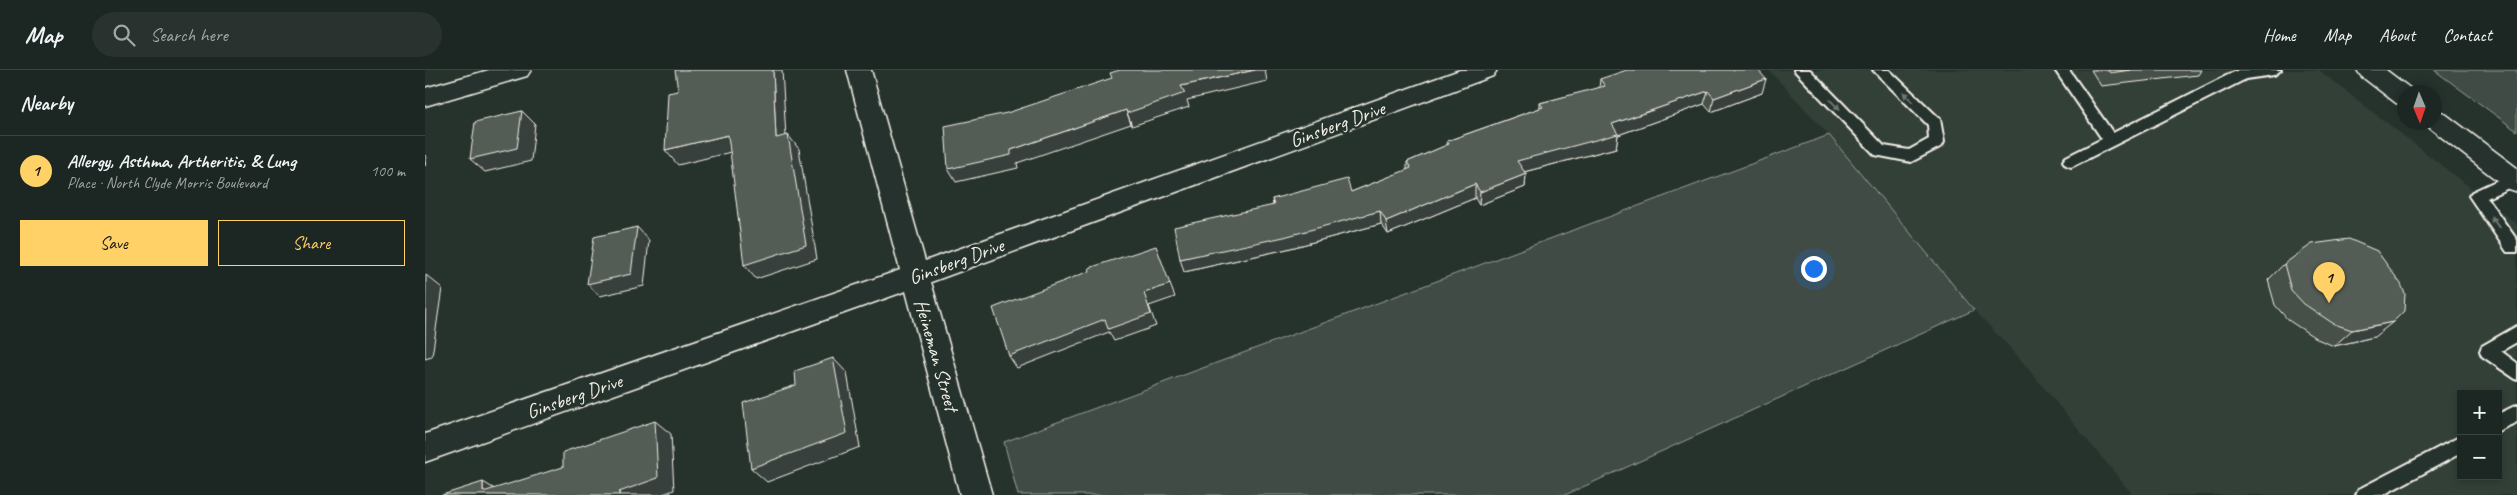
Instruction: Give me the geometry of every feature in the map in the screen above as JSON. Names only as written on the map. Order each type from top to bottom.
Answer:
[{"type":"street","points":[[425,97],[519,70]]},
{"type":"street","name":"Heineman Street","points":[[859,70],[976,495]]},
{"type":"street","name":"Ginsberg Drive","points":[[425,448],[915,276],[1485,70]]},
{"type":"street","points":[[2369,70],[2397,91]]},
{"type":"street","points":[[2442,125],[2515,181]]},
{"type":"lane","points":[[1801,70],[1880,151],[1911,156],[1937,142],[1935,123],[1881,70]]},
{"type":"lane","points":[[2062,70],[2111,141]]},
{"type":"lane","points":[[2071,161],[2241,72],[2274,70]]},
{"type":"lane","points":[[2513,247],[2477,196],[2515,181]]},
{"type":"lane","points":[[2517,333],[2488,351],[2517,373]]},
{"type":"lane","points":[[2502,421],[2517,413]]},
{"type":"lane","points":[[2365,495],[2457,446]]},
{"type":"shaded area","points":[[1769,70],[2319,70],[2517,224],[2517,495],[2133,495],[2015,353],[1974,310],[1829,135]]},
{"type":"shaded area","points":[[2434,70],[2517,70],[2517,131]]},
{"type":"shaded area","points":[[1829,135],[1974,310],[1565,495],[1018,495],[1004,442]]},
{"type":"building","points":[[675,70],[773,70],[776,138],[788,135],[806,245],[744,265],[728,135],[665,150],[668,93],[678,91]]},
{"type":"building","points":[[1120,70],[1255,70],[1181,86],[1185,93],[1127,113],[1126,110],[1011,150],[1011,155],[948,169],[945,126],[1007,113],[1112,78],[1110,73]]},
{"type":"building","points":[[1627,70],[1758,70],[1766,79],[1714,98],[1708,91],[1612,124],[1618,134],[1517,161],[1526,174],[1480,192],[1475,184],[1386,221],[1380,211],[1284,237],[1180,259],[1174,227],[1274,205],[1272,199],[1347,179],[1351,192],[1411,168],[1407,162],[1449,144],[1447,141],[1543,107],[1540,103],[1605,86],[1600,79]]},
{"type":"building","points":[[2108,70],[2131,70],[2110,73]]},
{"type":"building","points":[[522,111],[517,148],[470,159],[475,122]]},
{"type":"building","points":[[637,227],[631,274],[587,284],[594,237]]},
{"type":"building","points":[[2349,239],[2377,251],[2401,284],[2405,294],[2404,311],[2393,322],[2352,330],[2334,324],[2304,304],[2291,290],[2284,264],[2312,244]]},
{"type":"building","points":[[1156,246],[1170,284],[1144,293],[1151,314],[1108,329],[1105,319],[1009,356],[993,308],[1090,271],[1089,268]]},
{"type":"building","points":[[833,358],[847,433],[751,468],[743,403],[796,385],[795,371]]},
{"type":"building","points":[[655,421],[658,478],[619,492],[619,495],[442,495],[483,482],[483,492],[563,467],[563,452]]},
{"type":"place","name":"Allergy, Asthma, Artheritis, & Lung","points":[[2329,303]]}]
